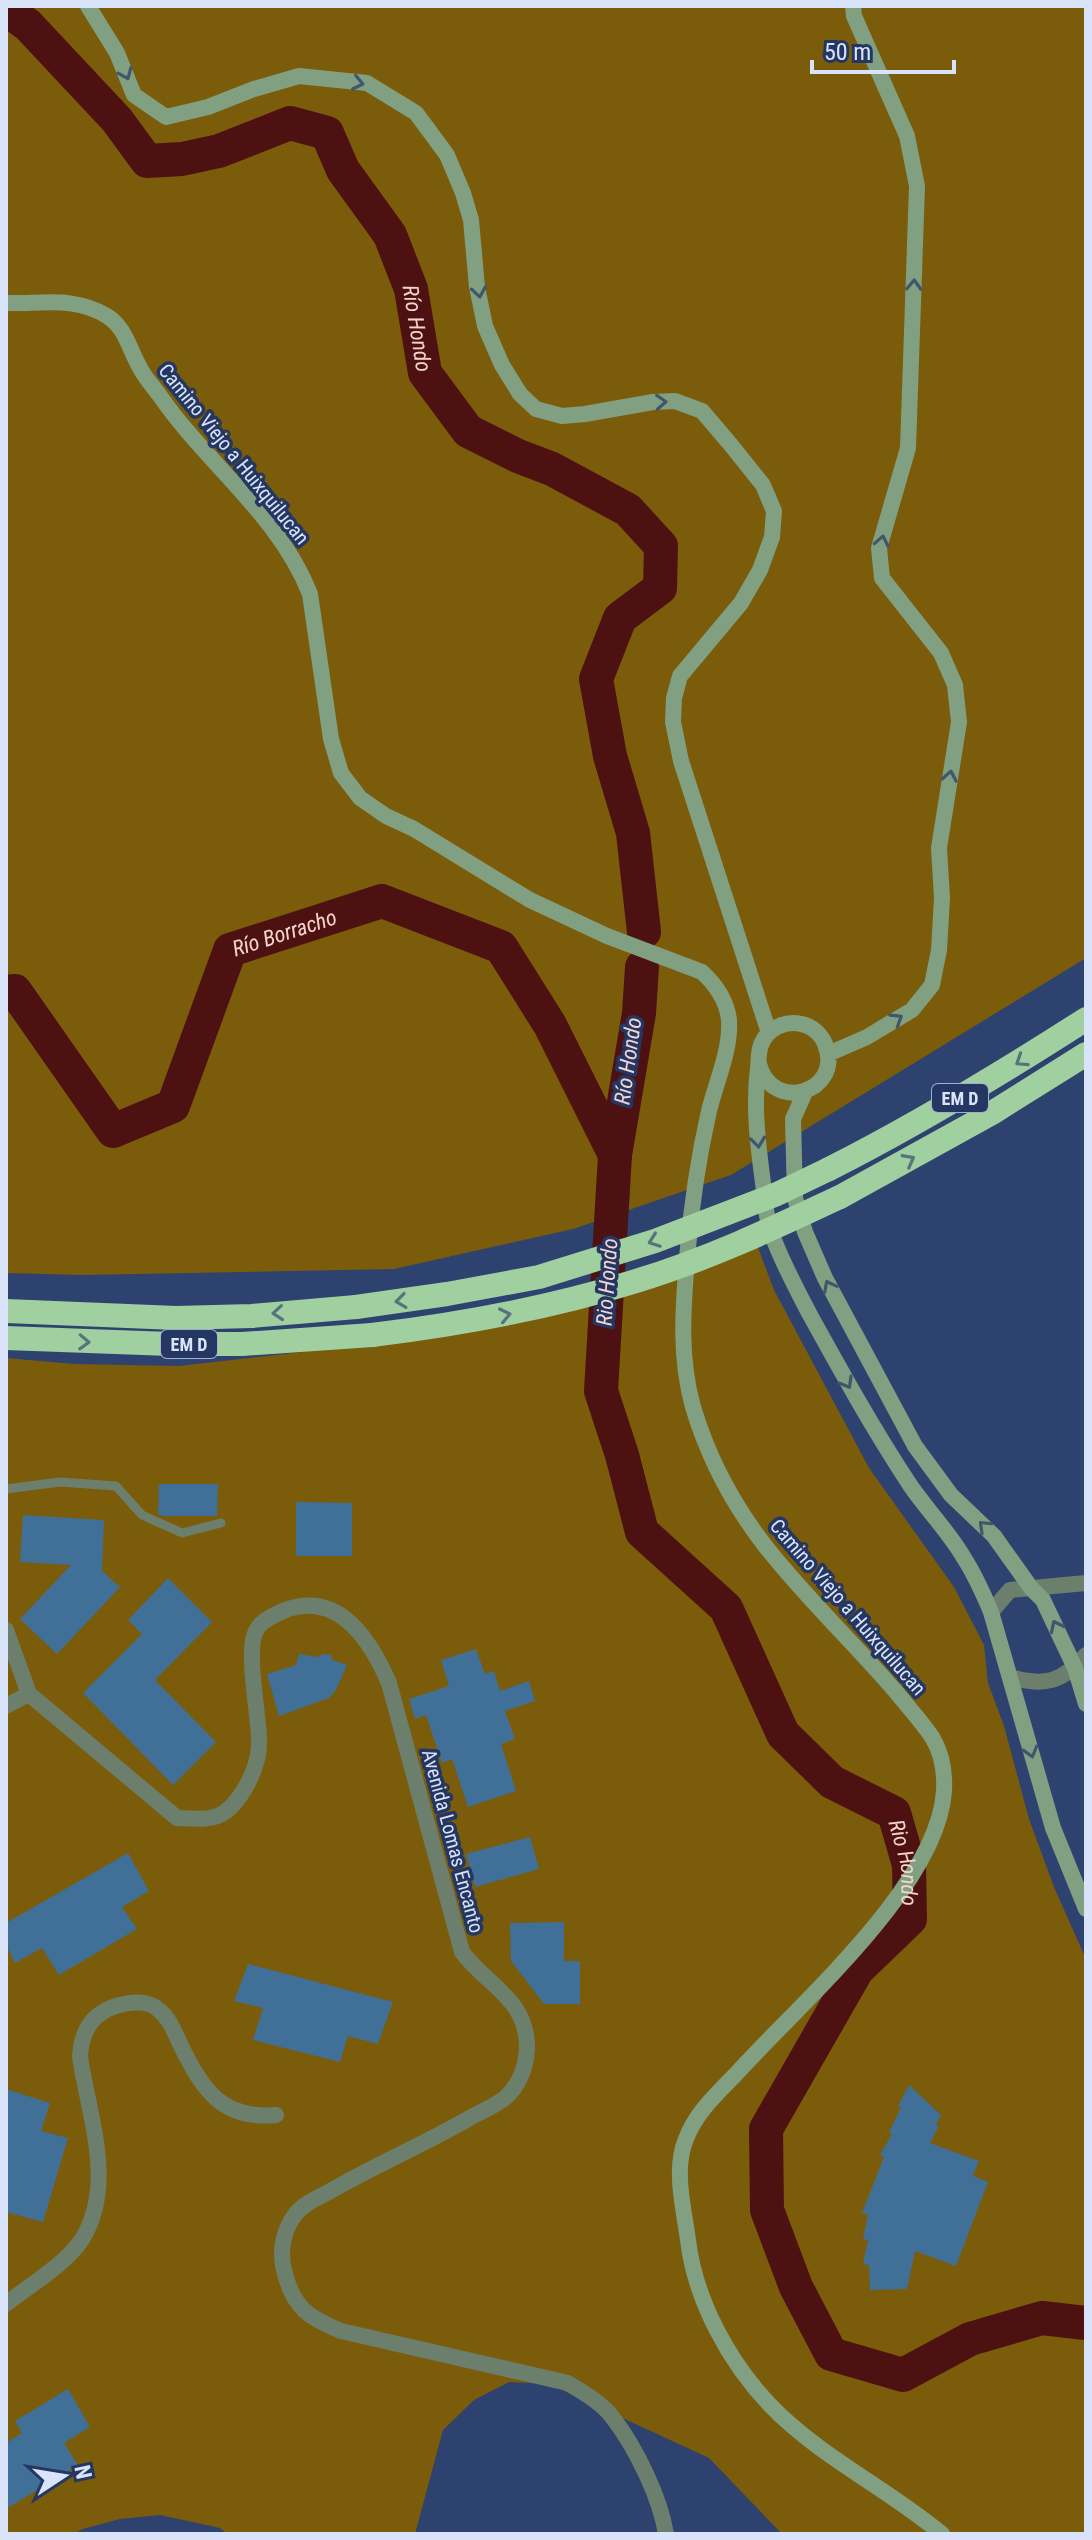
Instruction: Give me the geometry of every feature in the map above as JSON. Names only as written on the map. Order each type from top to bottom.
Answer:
[{"type":"highway","name":"EM D","points":[[6,1311],[176,1318],[252,1316],[356,1307],[539,1277],[655,1241],[777,1194],[909,1129],[1086,1019]]},
{"type":"highway","name":"EM D","points":[[6,1338],[242,1344],[372,1335],[506,1315],[636,1281],[730,1246],[840,1197],[992,1113],[1086,1054]]},
{"type":"main road","points":[[88,6],[117,53],[134,95],[166,117],[208,107],[299,76],[367,83],[416,113],[447,155],[463,193],[471,220],[477,287],[485,326],[502,365],[520,394],[536,409],[562,416],[675,401],[702,411],[763,485],[774,511],[772,537],[760,570],[741,603],[680,676],[674,698],[673,722],[681,761],[769,1033]]},
{"type":"main road","points":[[828,1054],[867,1037],[912,1010],[932,985],[939,950],[942,898],[939,848],[959,722],[955,685],[941,653],[882,578],[879,548],[908,448],[917,186],[907,136],[854,16],[853,6]]},
{"type":"main road","name":"Camino Viejo a Huixquilucan","points":[[6,303],[81,304],[119,325],[139,367],[179,423],[260,511],[302,573],[310,594],[316,618],[331,739],[341,773],[360,798],[530,900],[607,936],[702,972],[724,1000],[729,1013],[729,1031],[709,1109],[692,1196],[682,1324],[685,1371],[694,1409],[713,1460],[734,1501],[767,1548],[871,1663],[932,1738],[942,1759],[944,1792],[938,1822],[927,1848],[900,1893],[831,1974],[773,2032],[699,2114],[684,2141],[680,2168],[689,2250],[706,2310],[725,2347],[770,2405],[836,2461],[892,2496],[942,2534]]},
{"type":"main road","points":[[1086,1704],[1081,1662],[1043,1600],[994,1536],[951,1495],[915,1446],[825,1278],[805,1232],[795,1198],[793,1119],[805,1092],[823,1077],[828,1054],[816,1031],[801,1024],[783,1025],[769,1033],[760,1048],[756,1080],[757,1131],[769,1226],[798,1292],[842,1373],[912,1487],[964,1557],[991,1612],[1053,1828],[1086,1909]]},
{"type":"main road","points":[[759,1064],[764,1077],[773,1087],[785,1092],[805,1092]]},
{"type":"street","points":[[991,1612],[1010,1590],[1086,1583]]},
{"type":"street","name":"Avenida Lomas Encanto","points":[[29,1694],[177,1818],[208,1820],[232,1809],[251,1779],[259,1746],[252,1648],[257,1629],[276,1613],[299,1606],[321,1606],[345,1618],[364,1636],[377,1655],[389,1683],[462,1952],[508,1997],[520,2014],[527,2050],[522,2076],[506,2097],[303,2207],[293,2217],[283,2240],[282,2263],[288,2288],[298,2306],[318,2322],[341,2331],[568,2383],[592,2398],[613,2417],[649,2480],[663,2514],[666,2534]]},
{"type":"street","points":[[6,1630],[29,1694],[6,1706]]},
{"type":"street","points":[[1010,1677],[1030,1683],[1051,1682],[1081,1662]]},
{"type":"street","points":[[6,2304],[55,2266],[80,2241],[93,2211],[100,2176],[80,2056],[81,2042],[97,2017],[108,2010],[134,2003],[147,2003],[157,2008],[169,2020],[214,2100],[257,2117],[276,2115]]},
{"type":"lane","points":[[6,1489],[60,1482],[116,1486],[142,1515],[182,1533],[221,1523]]},
{"type":"shaded area","points":[[6,6],[1086,6],[1086,958],[731,1175],[573,1229],[394,1269],[83,1275],[6,1273]]},
{"type":"shaded area","points":[[757,1245],[774,1290],[869,1468],[954,1587],[984,1645],[988,1683],[1004,1726],[1029,1819],[1054,1887],[1086,1959],[1086,2534],[782,2534],[709,2458],[549,2384],[509,2382],[474,2400],[443,2430],[415,2534],[228,2534],[220,2528],[160,2515],[120,2519],[73,2534],[6,2534],[6,1358],[74,1364],[179,1366],[302,1352]]},
{"type":"building","points":[[159,1484],[218,1484],[217,1516],[158,1514]]},
{"type":"building","points":[[296,1502],[352,1503],[352,1556],[296,1556]]},
{"type":"building","points":[[23,1515],[104,1520],[102,1571],[120,1587],[57,1654],[20,1619],[71,1565],[20,1562]]},
{"type":"building","points":[[168,1578],[212,1622],[155,1680],[216,1742],[173,1785],[83,1693],[142,1634],[128,1620]]},
{"type":"building","points":[[476,1649],[485,1674],[494,1671],[500,1691],[529,1681],[535,1701],[505,1711],[515,1739],[501,1744],[516,1791],[468,1807],[452,1759],[442,1763],[426,1715],[415,1719],[409,1699],[449,1686],[441,1660]]},
{"type":"building","points":[[299,1654],[318,1657],[331,1655],[332,1660],[347,1665],[329,1698],[279,1716],[267,1674],[296,1665]]},
{"type":"building","points":[[530,1837],[539,1869],[475,1887],[466,1854]]},
{"type":"building","points":[[128,1853],[149,1891],[122,1907],[137,1929],[59,1975],[42,1948],[15,1963],[6,1945],[6,1923]]},
{"type":"building","points":[[564,1922],[564,1961],[580,1961],[580,2004],[544,2004],[511,1961],[510,1923]]},
{"type":"building","points":[[248,1964],[393,2002],[378,2044],[348,2036],[340,2062],[253,2040],[263,2008],[234,2001]]},
{"type":"building","points":[[909,2085],[941,2115],[930,2143],[979,2161],[973,2176],[988,2182],[956,2266],[915,2251],[907,2289],[870,2290],[869,2265],[863,2264],[868,2240],[863,2239],[868,2215],[862,2213],[884,2157],[880,2155],[892,2134],[889,2132],[901,2108],[898,2106]]},
{"type":"building","points":[[6,2089],[50,2103],[41,2131],[68,2138],[43,2222],[6,2212]]},
{"type":"building","points":[[68,2389],[90,2427],[64,2443],[78,2465],[6,2509],[6,2443],[22,2433],[15,2421]]},
{"type":"waterway","name":"Río Hondo","points":[[6,9],[28,25],[117,120],[147,161],[182,159],[219,151],[290,123],[327,133],[343,170],[390,235],[411,289],[425,373],[468,431],[552,469],[628,510],[661,546],[660,588],[620,618],[596,679],[610,756],[633,833],[644,932]]},
{"type":"waterway","name":"Río Borracho","points":[[6,992],[15,991],[113,1131],[173,1106],[230,950],[382,901],[501,947],[550,1025],[615,1155]]},
{"type":"waterway","name":"Rio Hondo","points":[[642,967],[639,1013],[615,1155],[601,1391],[642,1532],[726,1608],[783,1734],[832,1782],[894,1813],[909,1865],[910,1919],[857,1970],[766,2129],[767,2210],[796,2287],[831,2354],[903,2375],[970,2339],[1042,2318],[1086,2323]]}]
